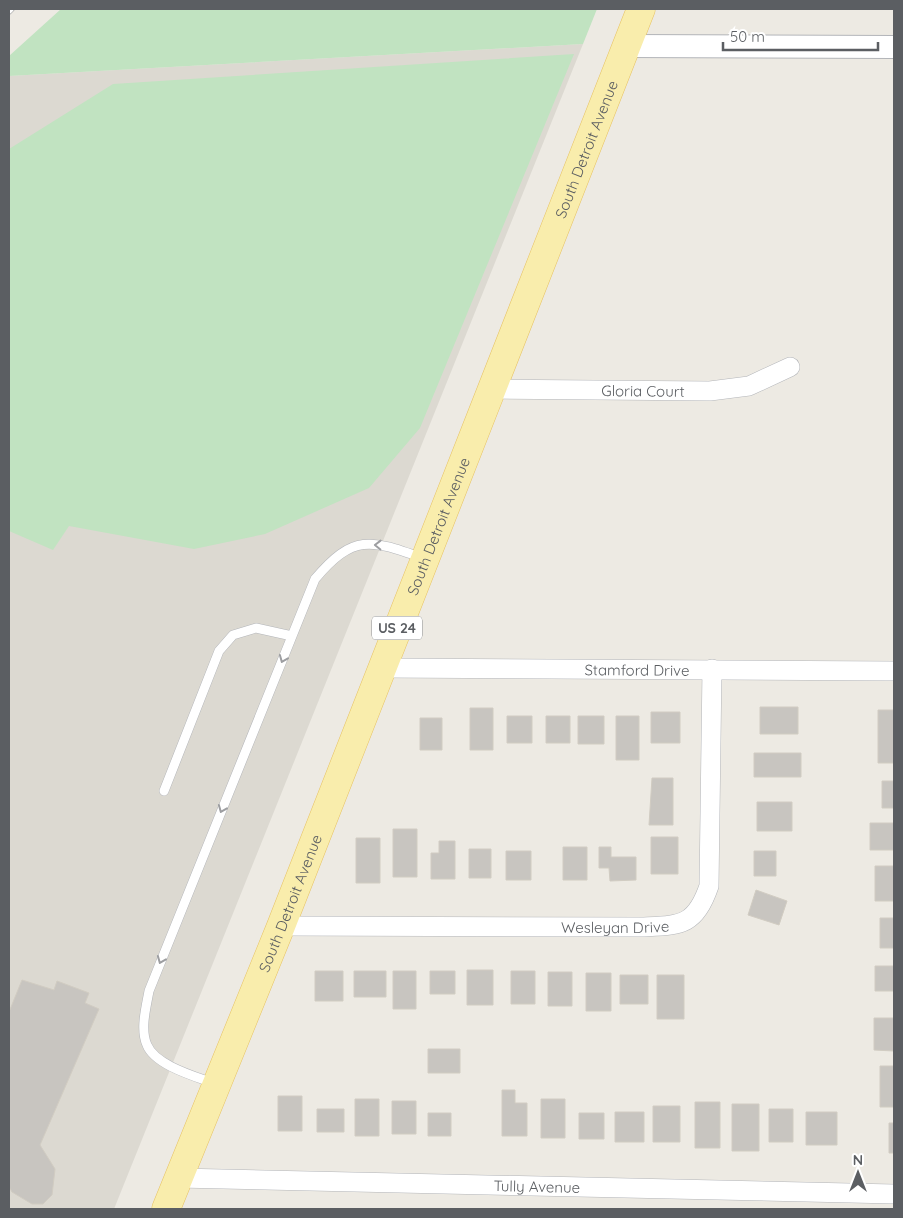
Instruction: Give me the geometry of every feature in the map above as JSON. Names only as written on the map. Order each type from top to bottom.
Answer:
[{"type":"main road","name":"South Detroit Avenue","points":[[166,1209],[281,926],[642,9]]},
{"type":"street","points":[[628,46],[894,48]]},
{"type":"street","name":"Gloria Court","points":[[491,389],[710,390],[749,386],[790,367]]},
{"type":"street","name":"Stamford Drive","points":[[382,668],[894,671]]},
{"type":"street","name":"Wesleyan Drive","points":[[281,926],[641,927],[668,926],[688,921],[703,905],[709,886],[712,669]]},
{"type":"street","name":"Tully Avenue","points":[[178,1178],[894,1194]]},
{"type":"lane","points":[[216,1084],[161,1061],[147,1046],[144,1024],[149,991],[315,578],[330,560],[350,546],[384,544],[424,559]]},
{"type":"lane","points":[[164,790],[219,651],[228,640],[233,635],[256,628],[292,636]]},
{"type":"shaded area","points":[[583,44],[114,1209],[9,1209],[9,76]]},
{"type":"green space","points":[[61,9],[597,9],[583,44],[9,76],[9,56]]},
{"type":"green space","points":[[574,54],[420,428],[369,488],[265,534],[194,549],[69,526],[53,550],[9,531],[9,149],[113,84]]},
{"type":"building","points":[[760,707],[798,707],[798,734],[760,734]]},
{"type":"building","points":[[470,708],[493,708],[493,750],[470,750]]},
{"type":"building","points":[[878,710],[894,710],[894,763],[878,763]]},
{"type":"building","points":[[651,712],[680,712],[680,743],[651,743]]},
{"type":"building","points":[[507,716],[532,716],[532,743],[507,743]]},
{"type":"building","points":[[546,716],[570,716],[570,743],[546,743]]},
{"type":"building","points":[[578,716],[604,716],[604,744],[578,744]]},
{"type":"building","points":[[616,716],[639,716],[639,760],[616,760]]},
{"type":"building","points":[[420,718],[442,718],[442,750],[420,750]]},
{"type":"building","points":[[754,753],[801,753],[801,777],[754,777]]},
{"type":"building","points":[[652,778],[673,778],[673,825],[649,825]]},
{"type":"building","points":[[882,781],[894,781],[894,808],[882,808]]},
{"type":"building","points":[[757,802],[792,802],[792,831],[757,831]]},
{"type":"building","points":[[870,823],[894,823],[894,850],[870,850]]},
{"type":"building","points":[[393,829],[417,829],[417,877],[393,877]]},
{"type":"building","points":[[651,837],[678,837],[678,874],[651,874]]},
{"type":"building","points":[[356,838],[380,838],[380,883],[356,883]]},
{"type":"building","points":[[439,841],[455,841],[455,879],[431,879],[431,853],[439,853]]},
{"type":"building","points":[[563,847],[587,847],[587,880],[563,880]]},
{"type":"building","points":[[599,847],[611,847],[611,857],[636,857],[636,880],[610,881],[609,868],[599,868]]},
{"type":"building","points":[[469,849],[491,849],[491,878],[469,878]]},
{"type":"building","points":[[506,851],[531,851],[531,880],[506,880]]},
{"type":"building","points":[[754,851],[776,851],[776,876],[754,876]]},
{"type":"building","points":[[875,866],[894,866],[894,901],[875,901]]},
{"type":"building","points":[[756,890],[787,901],[779,925],[748,915]]},
{"type":"building","points":[[880,918],[894,918],[894,948],[880,948]]},
{"type":"building","points":[[875,966],[894,966],[894,991],[875,991]]},
{"type":"building","points":[[467,970],[493,970],[493,1005],[467,1005]]},
{"type":"building","points":[[315,971],[343,971],[343,1001],[315,1001]]},
{"type":"building","points":[[354,971],[386,971],[386,997],[354,997]]},
{"type":"building","points":[[393,971],[416,971],[416,1009],[393,1009]]},
{"type":"building","points":[[430,971],[455,971],[455,994],[430,994]]},
{"type":"building","points":[[511,971],[535,971],[535,1004],[511,1004]]},
{"type":"building","points":[[548,972],[572,972],[572,1006],[548,1006]]},
{"type":"building","points":[[586,973],[611,973],[611,1011],[586,1011]]},
{"type":"building","points":[[620,975],[648,975],[648,1004],[620,1004]]},
{"type":"building","points":[[657,975],[684,975],[684,1019],[657,1019]]},
{"type":"building","points":[[22,980],[54,990],[57,981],[89,993],[85,1003],[99,1009],[40,1145],[55,1169],[52,1195],[43,1204],[32,1204],[12,1192],[9,1187],[9,1012]]},
{"type":"building","points":[[874,1018],[894,1018],[894,1051],[874,1050]]},
{"type":"building","points":[[428,1049],[460,1049],[460,1073],[428,1073]]},
{"type":"building","points":[[880,1066],[894,1066],[894,1107],[880,1107]]},
{"type":"building","points":[[502,1090],[515,1090],[515,1103],[527,1103],[527,1136],[502,1136]]},
{"type":"building","points":[[278,1096],[302,1096],[302,1131],[278,1131]]},
{"type":"building","points":[[355,1099],[379,1099],[379,1136],[355,1136]]},
{"type":"building","points":[[541,1099],[565,1099],[565,1138],[541,1138]]},
{"type":"building","points":[[392,1101],[416,1101],[416,1134],[392,1134]]},
{"type":"building","points":[[695,1102],[720,1102],[720,1148],[695,1148]]},
{"type":"building","points":[[732,1104],[759,1104],[759,1151],[732,1151]]},
{"type":"building","points":[[653,1106],[680,1106],[680,1142],[653,1142]]},
{"type":"building","points":[[317,1109],[344,1109],[344,1132],[317,1132]]},
{"type":"building","points":[[769,1109],[793,1109],[793,1142],[769,1142]]},
{"type":"building","points":[[615,1112],[644,1112],[644,1142],[615,1142]]},
{"type":"building","points":[[806,1112],[837,1112],[837,1145],[806,1145]]},
{"type":"building","points":[[428,1113],[451,1113],[451,1136],[428,1136]]},
{"type":"building","points":[[579,1113],[604,1113],[604,1139],[579,1139]]},
{"type":"building","points":[[889,1123],[894,1123],[894,1153],[889,1153]]},
{"type":"railway","points":[[9,12],[12,9]]}]
